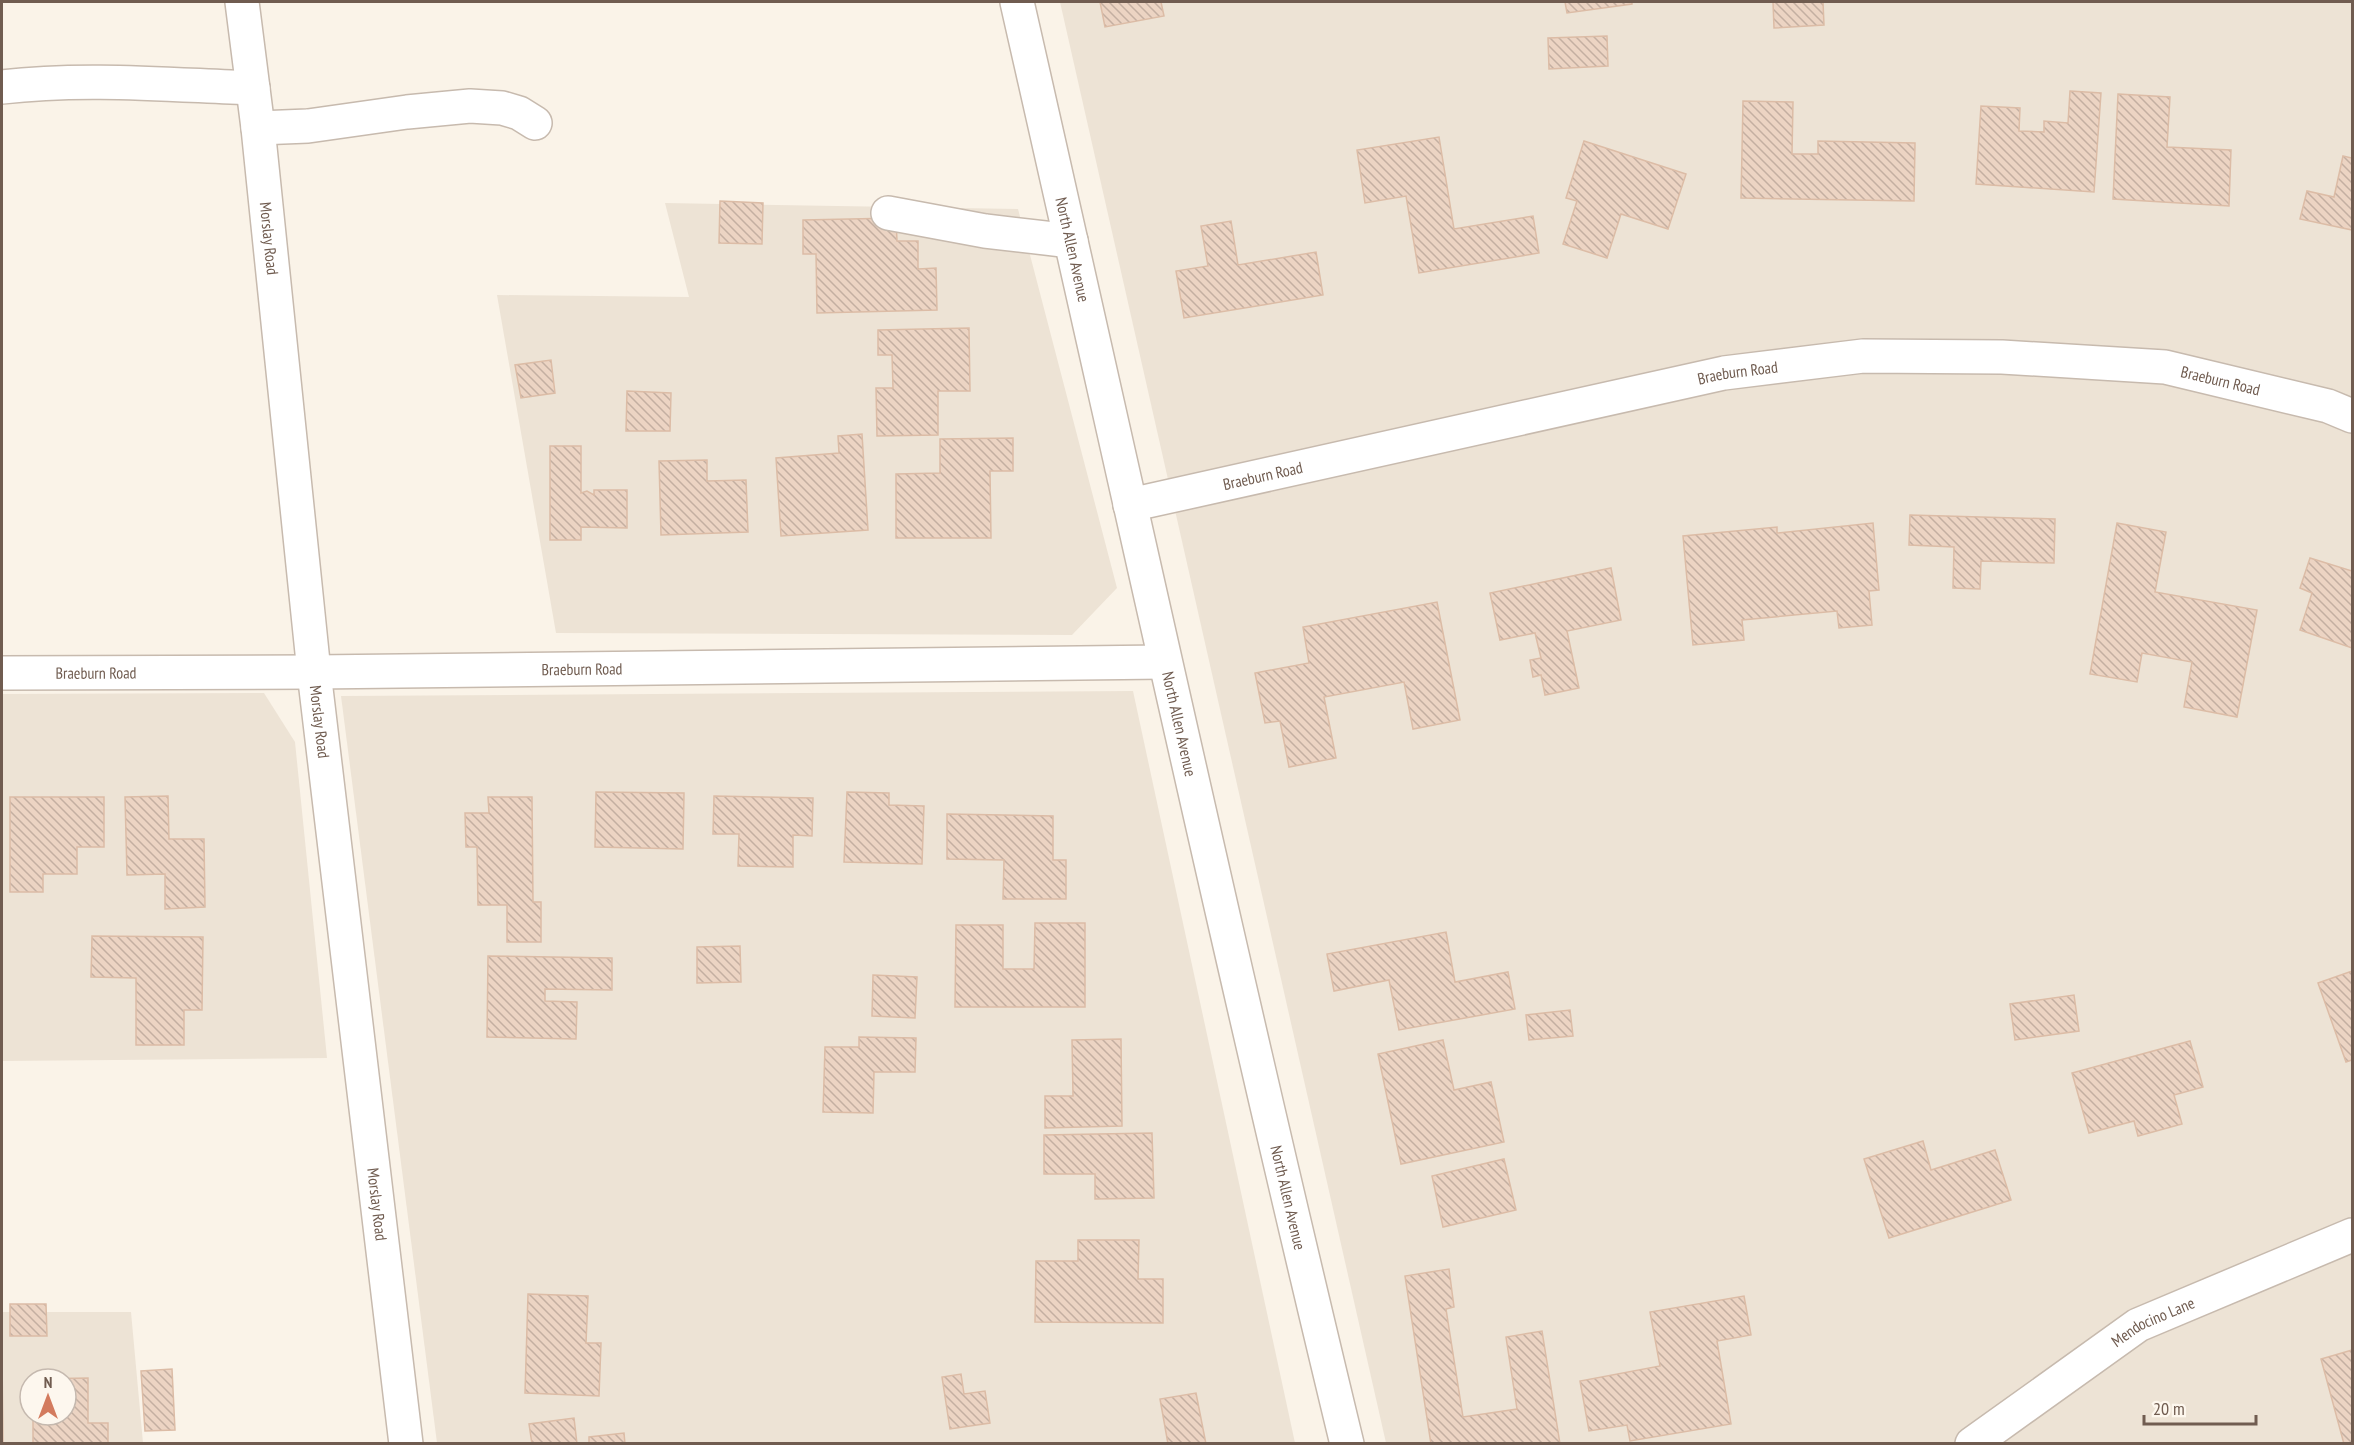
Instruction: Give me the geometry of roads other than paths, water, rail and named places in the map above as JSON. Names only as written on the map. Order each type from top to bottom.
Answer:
[{"type":"street","name":"Morslay Road","points":[[242,2],[258,128],[314,672],[406,1443]]},
{"type":"street","name":"North Allen Avenue","points":[[1017,2],[1164,662],[1251,1032],[1269,1121],[1347,1443]]},
{"type":"street","points":[[2,87],[23,84],[112,82],[253,88]]},
{"type":"street","points":[[258,128],[308,126],[470,106],[502,108],[519,113],[535,123]]},
{"type":"street","points":[[888,213],[985,231],[1071,241]]},
{"type":"street","name":"Braeburn Road","points":[[1130,505],[1724,373],[1863,356],[2002,357],[2165,367],[2328,406],[2352,416]]},
{"type":"street","name":"Braeburn Road","points":[[2,673],[314,672],[1164,662]]},
{"type":"street","name":"Mendocino Lane","points":[[1972,1443],[2138,1325],[2352,1235]]}]
